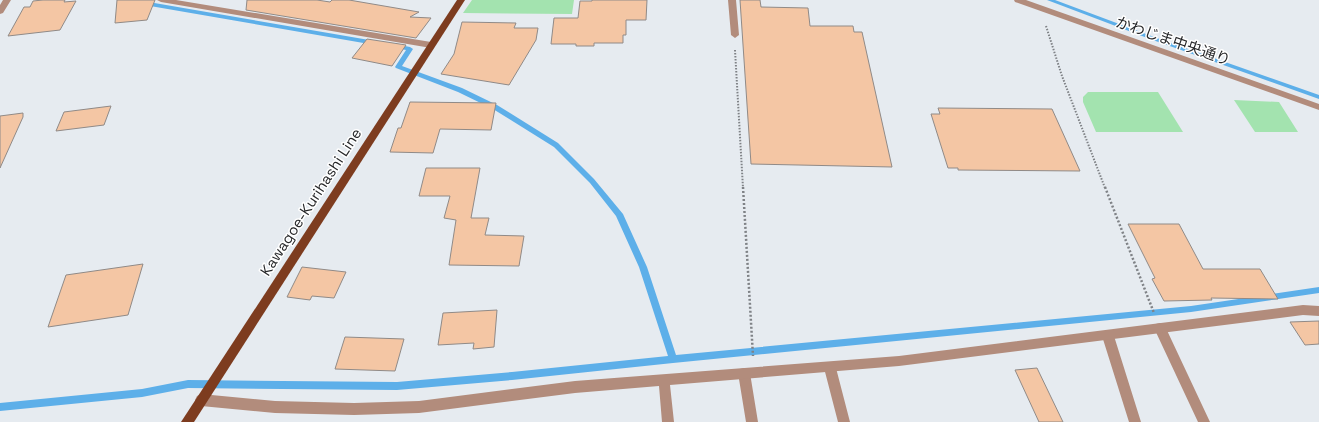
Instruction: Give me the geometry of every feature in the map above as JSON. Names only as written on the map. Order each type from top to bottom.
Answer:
[{"type":"main road","name":"Kawagoe-Kurihashi Line","points":[[187,422],[461,0]]},
{"type":"street","points":[[0,11],[7,0]]},
{"type":"street","points":[[161,0],[431,45]]},
{"type":"street","points":[[732,0],[735,35]]},
{"type":"street","name":"かわじま中央通り","points":[[1018,0],[1319,107]]},
{"type":"street","points":[[202,400],[275,408],[419,408],[499,396],[664,380],[899,362],[1303,310],[1319,311]]},
{"type":"street","points":[[1160,328],[1204,422]]},
{"type":"street","points":[[1108,336],[1135,422]]},
{"type":"street","points":[[830,368],[844,422]]},
{"type":"street","points":[[749,373],[752,422]]},
{"type":"street","points":[[664,380],[668,422]]},
{"type":"path","points":[[1042,9],[1062,76],[1160,328]]},
{"type":"path","points":[[735,35],[749,373]]},
{"type":"green space","points":[[472,0],[574,0],[572,14],[463,13]]},
{"type":"green space","points":[[1088,92],[1158,92],[1183,132],[1096,132],[1083,102],[1083,97]]},
{"type":"green space","points":[[1234,100],[1279,102],[1298,132],[1255,132]]},
{"type":"building","points":[[65,0],[64,2],[76,1],[60,30],[8,36],[24,7],[30,7],[33,1]]},
{"type":"building","points":[[117,0],[155,0],[147,20],[115,23]]},
{"type":"building","points":[[247,0],[317,0],[330,2],[332,0],[349,0],[419,12],[410,17],[431,18],[416,38],[246,10]]},
{"type":"building","points":[[647,0],[646,20],[626,20],[626,35],[623,35],[623,43],[594,43],[594,46],[551,44],[554,18],[578,18],[580,1]]},
{"type":"building","points":[[740,0],[760,0],[761,7],[808,8],[810,26],[853,26],[854,32],[862,32],[892,167],[751,164]]},
{"type":"building","points":[[462,22],[516,23],[514,28],[538,28],[536,40],[509,85],[441,74],[454,54]]},
{"type":"building","points":[[367,39],[406,45],[392,66],[352,58]]},
{"type":"building","points":[[410,102],[496,103],[491,130],[440,129],[433,153],[390,152],[398,128],[401,128]]},
{"type":"building","points":[[111,106],[104,125],[56,131],[64,112]]},
{"type":"building","points":[[938,108],[1052,109],[1080,171],[958,170],[958,168],[948,168],[931,114],[940,114]]},
{"type":"building","points":[[23,113],[23,117],[0,168],[0,116]]},
{"type":"building","points":[[426,168],[480,168],[471,218],[489,218],[485,235],[524,236],[519,266],[449,265],[456,220],[444,218],[450,196],[419,196]]},
{"type":"building","points":[[1128,224],[1179,224],[1203,269],[1260,269],[1278,299],[1211,298],[1212,300],[1164,301],[1152,279],[1155,278]]},
{"type":"building","points":[[143,264],[128,315],[48,327],[66,275]]},
{"type":"building","points":[[302,267],[346,272],[334,298],[312,296],[310,300],[287,297]]},
{"type":"building","points":[[497,310],[494,347],[473,349],[474,343],[438,345],[443,313]]},
{"type":"building","points":[[1319,321],[1319,344],[1305,345],[1290,322]]},
{"type":"building","points":[[345,337],[404,339],[395,371],[335,369]]},
{"type":"building","points":[[1037,368],[1063,422],[1039,422],[1015,370]]},
{"type":"waterway","points":[[127,0],[375,43]]},
{"type":"waterway","points":[[1050,0],[1319,97]]},
{"type":"waterway","points":[[395,46],[410,49],[398,67],[460,90],[495,107],[556,145],[592,181],[619,214],[643,267],[673,359]]},
{"type":"waterway","points":[[673,359],[1191,309],[1319,290]]},
{"type":"waterway","points":[[0,407],[142,393],[188,384],[397,386],[512,376],[673,359]]}]
